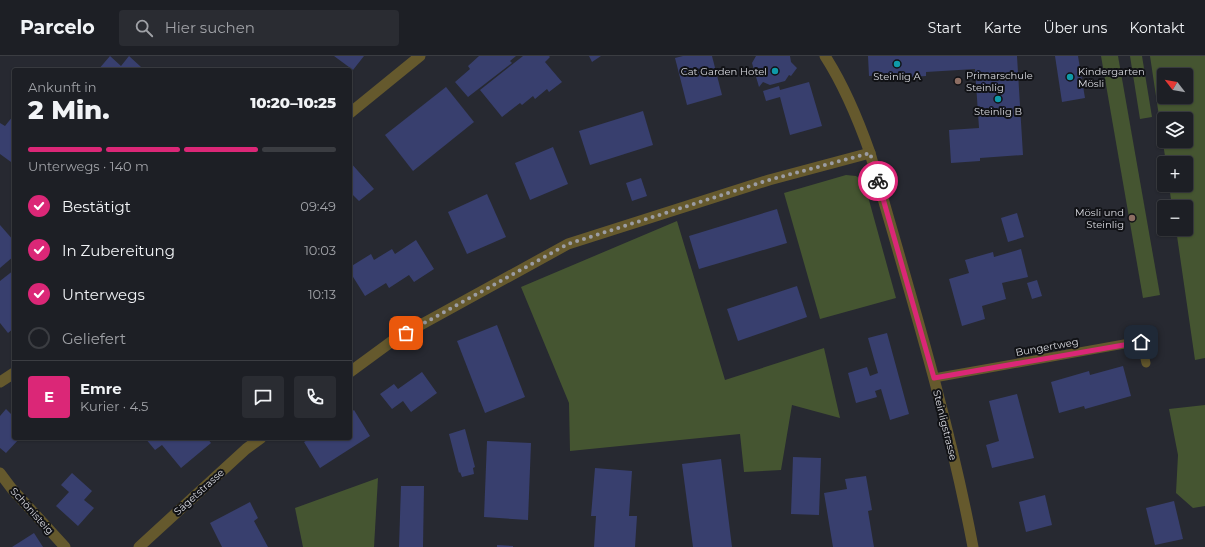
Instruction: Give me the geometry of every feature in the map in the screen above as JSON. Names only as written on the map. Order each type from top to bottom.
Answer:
[{"type":"street","points":[[352,111],[420,56]]},
{"type":"street","name":"Steinligstrasse","points":[[825,56],[841,81],[857,117],[870,153],[934,378],[973,547]]},
{"type":"street","points":[[352,371],[395,339],[568,244],[769,180],[870,153]]},
{"type":"street","points":[[0,382],[12,373]]},
{"type":"street","name":"Sägetstrasse","points":[[139,547],[246,449],[258,440]]},
{"type":"street","name":"Schönisteig","points":[[0,473],[65,547]]},
{"type":"lane","name":"Bungertweg","points":[[934,378],[1141,342],[1146,363]]},
{"type":"green space","points":[[1101,56],[1118,56],[1160,295],[1143,298]]},
{"type":"green space","points":[[1130,56],[1142,56],[1152,117],[1140,119]]},
{"type":"green space","points":[[1150,56],[1205,56],[1205,358],[1195,360],[1177,236],[1193,236],[1193,200],[1171,200],[1170,192],[1193,192],[1193,156],[1165,156],[1164,148],[1193,148],[1193,112],[1158,112],[1157,104],[1193,104],[1193,68],[1157,68],[1157,103]]},
{"type":"green space","points":[[846,175],[856,176],[864,182],[896,298],[820,319],[784,193]]},
{"type":"green space","points":[[677,221],[725,380],[824,348],[840,418],[792,405],[781,470],[744,472],[740,434],[570,451],[569,403],[521,287]]},
{"type":"green space","points":[[1205,405],[1205,506],[1193,508],[1176,493],[1178,455],[1169,409]]},
{"type":"green space","points":[[378,478],[374,547],[303,547],[295,508]]},
{"type":"building","points":[[110,56],[121,66],[129,56],[141,67],[140,68],[100,68]]},
{"type":"building","points":[[334,56],[364,56],[353,70]]},
{"type":"building","points":[[479,56],[516,56],[510,61],[512,63],[468,97],[455,82],[470,69],[468,66]]},
{"type":"building","points":[[523,56],[549,56],[550,57],[545,62],[562,82],[549,92],[547,89],[535,99],[533,96],[522,105],[520,103],[502,117],[480,90]]},
{"type":"building","points":[[589,56],[601,56],[592,62]]},
{"type":"building","points":[[683,56],[712,56],[722,95],[687,105],[675,58]]},
{"type":"building","name":"Cat Garden Hotel","points":[[756,56],[790,56],[791,62],[797,68],[785,81],[770,85],[763,82],[759,87],[752,63]]},
{"type":"building","points":[[868,56],[1017,56],[1023,155],[980,158],[980,161],[951,163],[949,130],[979,128],[975,69],[926,72],[926,76],[895,78],[895,74],[869,76]]},
{"type":"building","name":"Kindergarten Mösli","points":[[1055,56],[1078,56],[1085,98],[1062,102]]},
{"type":"building","points":[[809,82],[822,126],[790,135],[780,97],[766,101],[763,91],[779,86],[780,90]]},
{"type":"building","points":[[446,87],[474,122],[413,171],[385,135]]},
{"type":"building","points":[[643,111],[653,145],[590,165],[579,131]]},
{"type":"building","points":[[12,117],[11,162],[0,154],[0,123],[5,126]]},
{"type":"building","points":[[553,147],[568,184],[530,200],[515,163]]},
{"type":"building","points":[[352,164],[374,189],[359,201],[352,194]]},
{"type":"building","points":[[641,178],[647,196],[632,201],[626,183]]},
{"type":"building","points":[[487,194],[506,237],[467,254],[448,212]]},
{"type":"building","points":[[777,209],[787,243],[699,269],[689,236]]},
{"type":"building","points":[[1017,213],[1024,237],[1008,242],[1001,218]]},
{"type":"building","points":[[0,225],[12,239],[12,258],[0,268]]},
{"type":"building","points":[[416,240],[434,269],[414,282],[409,275],[389,288],[386,283],[365,296],[352,275],[352,266],[371,254],[374,260],[392,249],[395,254]]},
{"type":"building","points":[[1021,249],[1028,277],[1002,283],[1006,299],[982,306],[985,319],[962,326],[949,279],[969,273],[965,260],[993,252],[994,257]]},
{"type":"building","points":[[12,272],[12,330],[8,333],[0,323],[0,281]]},
{"type":"building","points":[[1037,280],[1042,296],[1032,299],[1027,283]]},
{"type":"building","points":[[797,286],[807,317],[738,341],[727,309]]},
{"type":"building","points":[[497,325],[525,397],[485,413],[457,341]]},
{"type":"building","points":[[887,333],[909,414],[890,420],[881,389],[875,391],[877,397],[856,403],[848,373],[867,367],[870,376],[878,373],[868,338]]},
{"type":"building","points":[[1123,366],[1131,396],[1085,409],[1084,406],[1059,413],[1051,382],[1089,371],[1090,375]]},
{"type":"building","points":[[422,372],[437,393],[411,412],[403,401],[392,409],[380,394],[394,384],[398,389]]},
{"type":"building","points":[[1017,394],[1034,458],[992,468],[986,445],[999,441],[989,401]]},
{"type":"building","points":[[6,409],[12,415],[12,440],[18,440],[6,453],[0,448],[0,416]]},
{"type":"building","points":[[354,410],[370,436],[320,468],[304,442],[308,440],[352,440],[352,412]]},
{"type":"building","points":[[465,429],[475,467],[473,468],[474,474],[462,477],[460,472],[459,473],[449,434]]},
{"type":"building","points":[[147,440],[209,440],[211,443],[181,468],[162,445],[155,450]]},
{"type":"building","points":[[487,441],[531,443],[528,520],[484,517]]},
{"type":"building","points":[[793,457],[821,458],[819,515],[791,514]]},
{"type":"building","points":[[721,459],[732,547],[693,547],[682,464]]},
{"type":"building","points":[[595,468],[632,471],[629,516],[637,516],[635,547],[594,547],[596,516],[591,516]]},
{"type":"building","points":[[72,473],[92,491],[84,500],[94,508],[78,526],[56,506],[69,492],[61,485]]},
{"type":"building","points":[[866,476],[872,510],[868,511],[874,547],[833,547],[824,493],[847,489],[845,479]]},
{"type":"building","points":[[401,486],[424,486],[423,547],[399,547]]},
{"type":"building","points":[[1045,495],[1052,525],[1026,532],[1019,502]]},
{"type":"building","points":[[1174,501],[1183,539],[1155,545],[1146,508]]},
{"type":"building","points":[[250,502],[258,518],[254,521],[268,547],[222,547],[210,523]]},
{"type":"building","points":[[34,533],[43,547],[12,547]]},
{"type":"building","points":[[497,545],[513,546],[513,547],[497,547]]},
{"type":"way so far","points":[[406,333],[568,244],[769,180],[870,153],[878,181]]},
{"type":"place","name":"Steinlig A","points":[[897,64]]},
{"type":"place","name":"Cat Garden Hotel","points":[[775,71]]},
{"type":"place","name":"Kindergarten Mösli","points":[[1070,77]]},
{"type":"place","name":"Primarschule Steinlig","points":[[958,81]]},
{"type":"place","name":"Steinlig B","points":[[998,99]]},
{"type":"place","name":"Mösli und Steinlig","points":[[1132,218]]},
{"type":"route","points":[[878,181],[934,378],[1141,342]]}]
